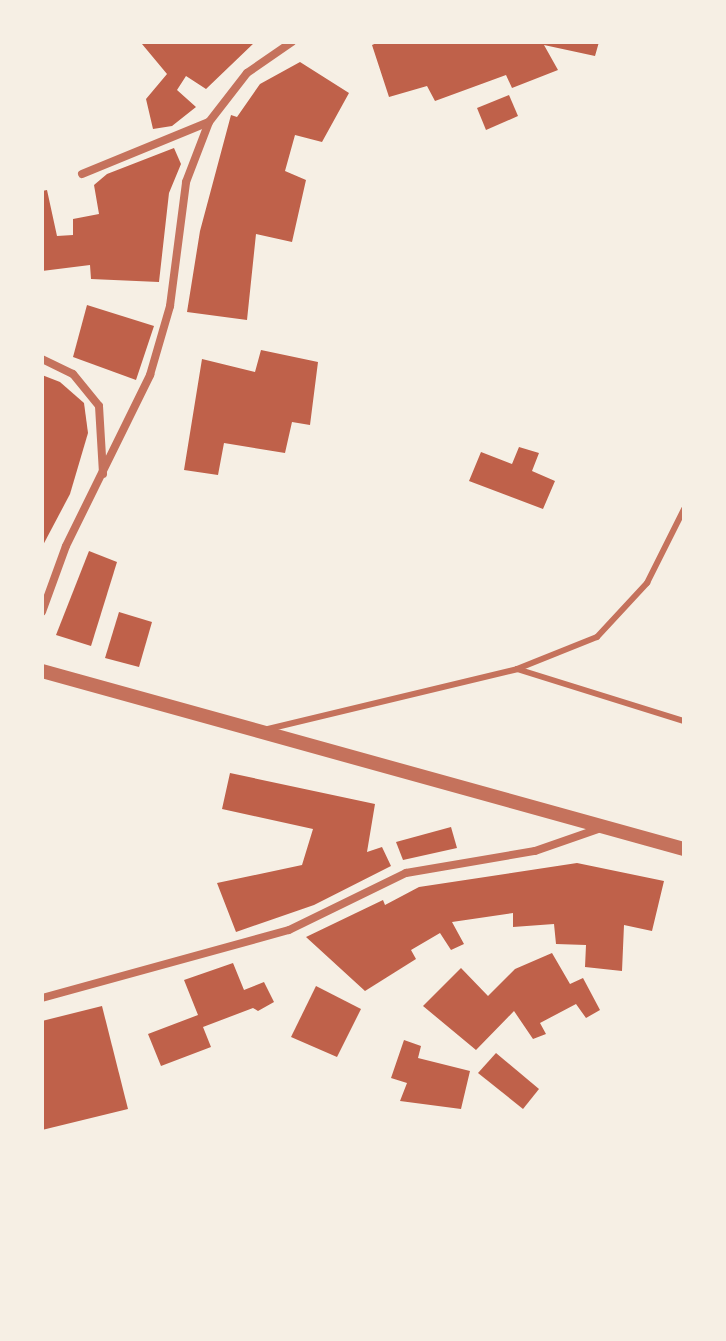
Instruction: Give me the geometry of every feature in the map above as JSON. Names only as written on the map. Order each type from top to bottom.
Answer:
[{"type":"street","points":[[42,612],[66,546],[150,375],[170,306],[186,182],[209,122],[247,73],[292,42]]},
{"type":"street","points":[[82,174],[209,122]]},
{"type":"street","points":[[42,359],[73,374],[99,406],[103,475]]},
{"type":"street","points":[[42,671],[264,730],[684,849]]},
{"type":"street","points":[[42,998],[289,930],[406,873],[535,851],[606,826]]},
{"type":"lane","points":[[264,730],[517,669],[597,637],[647,583],[684,509]]},
{"type":"lane","points":[[517,669],[684,721]]},
{"type":"building","points":[[255,42],[206,89],[186,76],[177,90],[196,107],[172,126],[153,129],[146,99],[167,74],[142,44]]},
{"type":"building","points":[[379,42],[599,42],[595,56],[544,45],[558,70],[512,88],[506,75],[435,101],[427,86],[389,97],[372,45]]},
{"type":"building","points":[[300,62],[349,93],[322,142],[295,135],[285,171],[306,180],[292,242],[256,234],[247,320],[187,312],[200,231],[231,115],[237,117],[260,84]]},
{"type":"building","points":[[509,95],[518,116],[486,130],[477,108]]},
{"type":"building","points":[[174,148],[181,164],[169,193],[159,282],[91,279],[90,265],[42,271],[42,191],[47,190],[57,236],[73,235],[73,219],[99,214],[94,185],[107,174]]},
{"type":"building","points":[[87,305],[154,326],[136,380],[73,357]]},
{"type":"building","points":[[261,350],[318,362],[310,425],[292,422],[285,453],[224,443],[218,475],[184,470],[202,359],[255,372]]},
{"type":"building","points":[[42,375],[60,382],[84,403],[88,433],[70,494],[42,547]]},
{"type":"building","points":[[519,447],[539,453],[532,471],[555,481],[543,509],[469,481],[481,452],[512,464]]},
{"type":"building","points":[[89,551],[117,562],[91,646],[56,635]]},
{"type":"building","points":[[119,612],[152,622],[139,667],[105,658]]},
{"type":"building","points":[[230,773],[375,804],[367,852],[382,847],[391,866],[314,905],[236,932],[217,883],[302,865],[313,829],[222,809]]},
{"type":"building","points":[[451,827],[457,848],[403,860],[396,842]]},
{"type":"building","points":[[577,863],[664,881],[652,931],[624,925],[622,971],[585,967],[586,945],[556,944],[554,924],[513,927],[513,913],[452,922],[464,944],[451,950],[440,933],[411,950],[416,959],[365,991],[306,937],[383,900],[385,905],[419,887]]},
{"type":"building","points":[[552,953],[570,984],[583,978],[600,1010],[586,1018],[576,1004],[540,1023],[546,1034],[533,1039],[514,1011],[476,1050],[423,1006],[461,968],[488,996],[515,969]]},
{"type":"building","points":[[233,963],[244,990],[264,982],[274,1002],[258,1011],[253,1008],[203,1027],[211,1047],[161,1066],[148,1034],[198,1015],[184,980]]},
{"type":"building","points":[[316,986],[361,1009],[337,1057],[291,1037]]},
{"type":"building","points":[[102,1006],[128,1109],[42,1130],[42,1021]]},
{"type":"building","points":[[404,1040],[421,1046],[418,1058],[470,1071],[461,1109],[400,1101],[407,1083],[391,1078]]},
{"type":"building","points":[[496,1053],[539,1089],[523,1109],[478,1073]]}]
